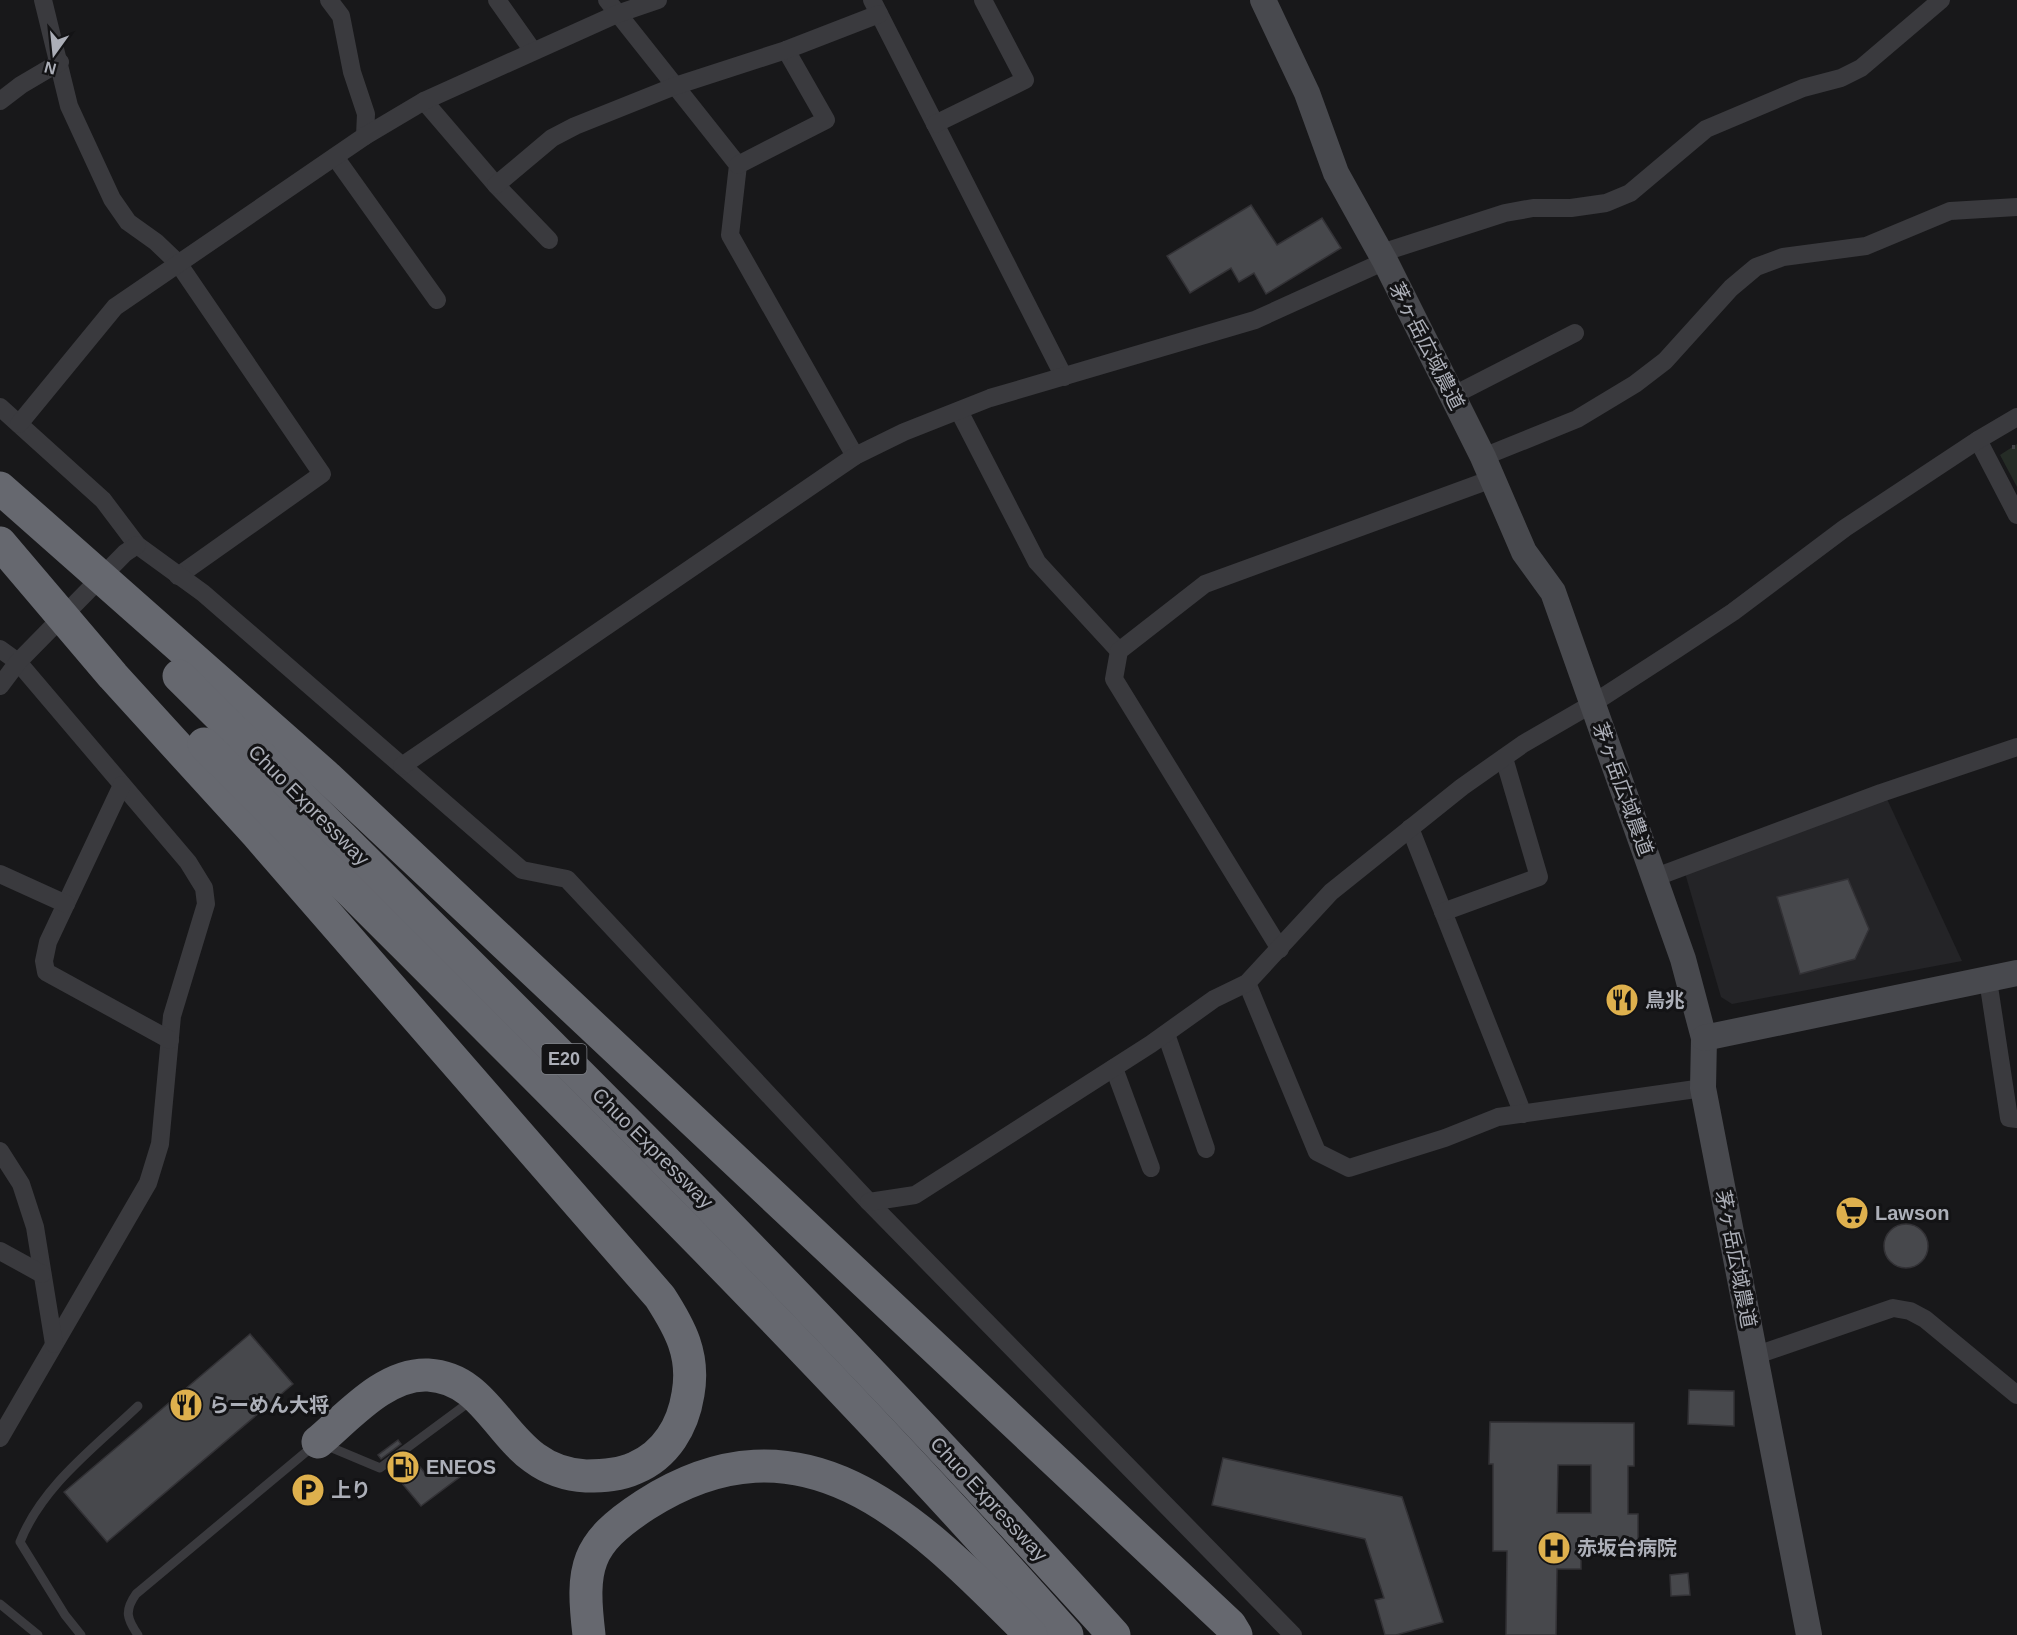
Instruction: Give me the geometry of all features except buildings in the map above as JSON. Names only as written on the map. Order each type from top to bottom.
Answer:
[{"type":"highway","points":[[0,488],[327,777],[1102,1502],[1230,1625],[1236,1635]]},
{"type":"highway","name":"Chuo Expressway","points":[[0,496],[765,1261],[1022,1532],[1114,1635]]},
{"type":"highway","points":[[0,541],[113,676],[257,834],[660,1297],[678,1325],[689,1352],[691,1377],[687,1403],[679,1427],[665,1447],[647,1463],[623,1473],[578,1475],[559,1472],[542,1464],[526,1453],[476,1397],[448,1377],[425,1375],[405,1377],[366,1402],[318,1442]]},
{"type":"highway","name":"Chuo Expressway","points":[[0,541],[742,1288],[996,1555],[1067,1635]]},
{"type":"highway","points":[[589,1635],[585,1579],[590,1560],[600,1542],[615,1527],[647,1503],[682,1484],[744,1467],[781,1467],[816,1473],[849,1484],[881,1501],[915,1526],[976,1580],[1031,1635]]},
{"type":"street","points":[[44,0],[69,106],[112,199],[128,222],[156,242],[178,263],[322,474],[178,576]]},
{"type":"street","points":[[329,0],[341,16],[352,72],[366,114],[365,136]]},
{"type":"street","points":[[497,0],[533,51]]},
{"type":"street","points":[[19,424],[115,307],[365,136],[424,100],[533,51],[612,7],[658,0]]},
{"type":"street","points":[[935,124],[1024,80],[983,0]]},
{"type":"street","name":"茅ヶ岳広域農道","points":[[1263,0],[1307,93],[1336,173],[1383,257],[1488,468],[1524,552],[1553,592],[1656,877],[1683,959],[1704,1038],[1703,1088],[1809,1635]]},
{"type":"street","points":[[402,766],[855,456],[904,432],[990,398],[1255,320],[1383,257],[1505,213],[1533,208],[1571,208],[1606,202],[1630,193],[1706,129],[1803,88],[1841,78],[1861,68],[1941,0]]},
{"type":"street","points":[[496,186],[552,138],[574,126],[675,86],[786,50],[879,5],[935,124],[1065,377]]},
{"type":"street","points":[[612,7],[738,165],[730,235],[855,456]]},
{"type":"street","points":[[738,165],[826,120],[786,50]]},
{"type":"street","points":[[0,102],[21,85],[60,62]]},
{"type":"street","points":[[424,100],[496,186],[549,240]]},
{"type":"street","points":[[335,157],[437,300]]},
{"type":"street","points":[[1280,949],[1114,679],[1119,651],[1205,584],[1488,468],[1577,419],[1635,384],[1665,361],[1731,288],[1756,267],[1784,257],[1866,246],[1950,211],[2017,207]]},
{"type":"street","points":[[1452,396],[1575,333]]},
{"type":"street","points":[[0,407],[103,500],[131,549],[178,576],[522,870],[567,879],[869,1202],[1293,1635]]},
{"type":"street","points":[[959,411],[1037,562],[1119,651]]},
{"type":"street","points":[[869,1202],[915,1195],[1166,1034],[1214,999],[1246,983],[1280,949],[1331,891],[1504,758],[1592,704],[1732,612],[1845,528],[1977,440],[2017,417]]},
{"type":"street","points":[[1977,440],[2017,515]]},
{"type":"street","points":[[0,686],[23,657],[131,549]]},
{"type":"street","points":[[0,649],[23,657],[122,785],[188,862],[204,888],[206,904],[172,1016],[160,1143],[148,1183],[0,1438]]},
{"type":"street","points":[[1656,877],[1881,793],[2017,747]]},
{"type":"street","points":[[1443,912],[1539,877],[1504,758]]},
{"type":"street","points":[[122,785],[48,942],[44,961],[46,972],[170,1040]]},
{"type":"street","points":[[1410,828],[1523,1114]]},
{"type":"street","points":[[0,874],[66,904]]},
{"type":"street","points":[[1704,1038],[2017,974]]},
{"type":"street","points":[[1988,980],[2009,1118],[2017,1119]]},
{"type":"street","points":[[1246,983],[1317,1152],[1349,1168],[1445,1138],[1498,1117],[1703,1088]]},
{"type":"street","points":[[1166,1034],[1206,1149]]},
{"type":"street","points":[[1114,1068],[1151,1168]]},
{"type":"street","points":[[0,1151],[21,1184],[34,1227],[54,1344]]},
{"type":"street","points":[[0,1251],[42,1274]]},
{"type":"street","points":[[1754,1356],[1893,1308],[1910,1311],[1925,1319],[2017,1395]]},
{"type":"lane","points":[[138,1635],[127,1620],[128,1605],[136,1594],[318,1442],[380,1468],[476,1397]]},
{"type":"lane","points":[[81,1635],[65,1615],[20,1542],[27,1526],[52,1488],[138,1406]]},
{"type":"lane","points":[[0,1604],[38,1635]]},
{"type":"shaded area","points":[[2017,444],[2017,487],[2000,455]]},
{"type":"shaded area","points":[[1887,799],[1962,961],[1732,1004],[1721,997],[1685,873]]},
{"type":"place","name":"鳥兆","points":[[1622,1000]]},
{"type":"place","name":"Lawson","points":[[1852,1213]]},
{"type":"place","name":"らーめん大将","points":[[186,1405]]},
{"type":"place","name":"ENEOS","points":[[403,1467]]},
{"type":"place","name":"上り","points":[[308,1490]]},
{"type":"place","name":"赤坂台病院","points":[[1554,1548]]}]
